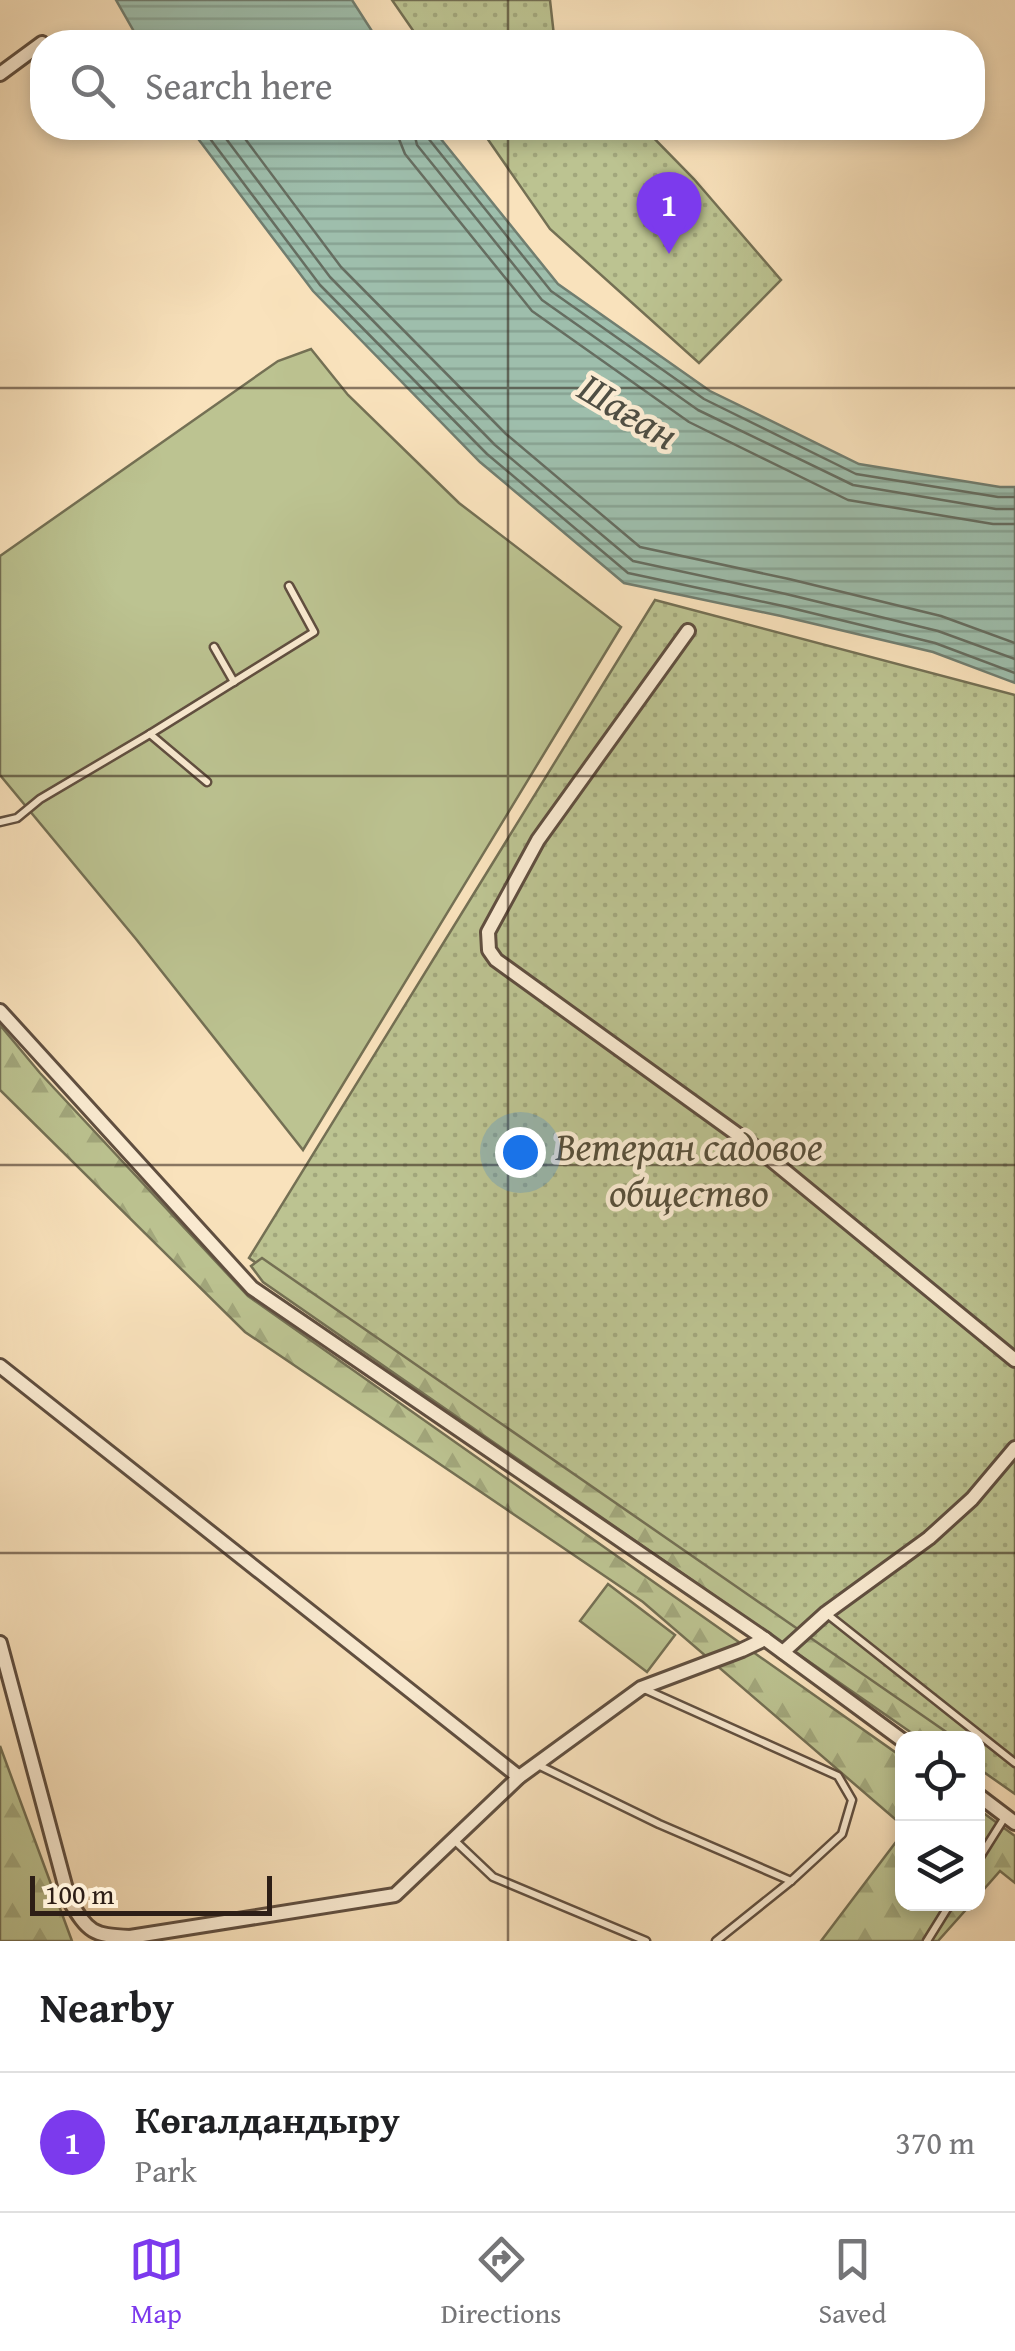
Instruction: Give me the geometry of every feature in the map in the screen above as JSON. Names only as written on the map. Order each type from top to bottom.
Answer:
[{"type":"street","points":[[0,74],[30,52]]},
{"type":"street","points":[[688,631],[538,840],[488,932],[490,950],[496,960],[762,1153],[1015,1360]]},
{"type":"street","points":[[0,1011],[252,1288],[765,1639],[895,1735]]},
{"type":"street","points":[[0,1366],[518,1778]]},
{"type":"street","points":[[782,1652],[826,1613],[928,1538],[972,1499],[1015,1448]]},
{"type":"street","points":[[0,1644],[70,1900],[85,1926],[102,1935],[130,1937],[395,1895],[518,1778],[641,1688],[765,1639]]},
{"type":"street","points":[[985,1801],[1010,1820]]},
{"type":"lane","points":[[0,822],[17,818],[40,799],[314,632],[289,586]]},
{"type":"lane","points":[[214,647],[234,682]]},
{"type":"lane","points":[[150,734],[208,782]]},
{"type":"lane","points":[[826,1613],[1015,1763]]},
{"type":"lane","points":[[641,1688],[838,1776],[852,1800],[842,1834],[716,1941]]},
{"type":"lane","points":[[536,1764],[791,1881]]},
{"type":"lane","points":[[985,1851],[1010,1820]]},
{"type":"lane","points":[[454,1839],[493,1877],[646,1941]]},
{"type":"lane","points":[[927,1941],[946,1911]]},
{"type":"green space","points":[[392,0],[550,0],[553,30],[413,30]]},
{"type":"green space","points":[[488,140],[656,140],[781,280],[699,363],[550,229]]},
{"type":"green space","points":[[311,349],[348,395],[459,503],[621,627],[303,1150],[0,775],[0,556],[278,361]]},
{"type":"green space","name":"Ветеран садовое общество","points":[[655,600],[1015,695],[1015,1794],[985,1773],[985,1731],[926,1731],[249,1258]]},
{"type":"green space","points":[[0,1025],[248,1296],[895,1752],[895,1819],[643,1602],[245,1332],[0,1090]]},
{"type":"green space","points":[[262,1258],[945,1731],[909,1731],[263,1282],[251,1266]]},
{"type":"green space","points":[[608,1584],[675,1635],[647,1672],[580,1621]]},
{"type":"green space","points":[[0,1746],[72,1941],[0,1941]]},
{"type":"green space","points":[[985,1814],[1015,1836],[1015,1883],[1000,1871],[985,1888]]},
{"type":"green space","points":[[895,1843],[895,1911],[965,1911],[938,1941],[821,1941]]},
{"type":"water","points":[[116,0],[352,0],[371,30],[133,30]]},
{"type":"water","name":"Шаған","points":[[199,140],[442,140],[558,284],[710,391],[859,464],[1015,487],[1015,683],[933,652],[624,583],[480,462],[313,291]]},
{"type":"place","name":"Көгалдандыру","points":[[669,254]]}]
